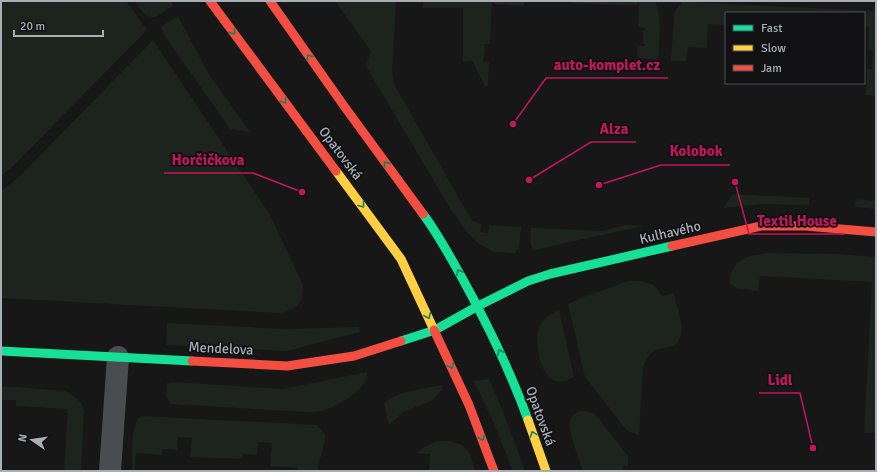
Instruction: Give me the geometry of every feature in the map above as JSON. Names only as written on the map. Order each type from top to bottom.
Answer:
[{"type":"main road","name":"Opatovská","points":[[210,1],[401,259],[435,330],[475,421],[494,471]]},
{"type":"main road","name":"Opatovská","points":[[270,1],[344,106],[437,233],[478,306],[516,387],[546,471]]},
{"type":"main road","name":"Kulhavého","points":[[478,306],[528,281],[550,274],[760,226],[804,225],[876,232]]},
{"type":"main road","points":[[435,330],[478,306]]},
{"type":"main road","name":"Mendelova","points":[[1,350],[287,366],[354,356],[435,330]]},
{"type":"street","points":[[110,471],[118,357]]},
{"type":"shaded area","points":[[1,1],[126,1],[147,30],[11,168],[1,176]]},
{"type":"shaded area","points":[[134,1],[171,1],[173,6],[155,17],[146,16]]},
{"type":"shaded area","points":[[335,1],[396,1],[392,74],[395,86],[472,221],[481,224],[480,232],[488,233],[489,225],[521,227],[519,247],[515,253],[494,252],[479,244],[466,231],[450,208],[366,66],[371,51]]},
{"type":"shaded area","points":[[424,1],[524,1],[524,6],[494,4],[494,2],[492,2],[490,44],[484,44],[483,62],[489,62],[488,86],[485,86],[472,60],[463,62],[463,8],[422,8]]},
{"type":"shaded area","points":[[574,1],[655,1],[660,22],[658,60],[637,58],[638,46],[645,46],[645,44],[643,44],[643,30],[645,30],[645,28],[638,27],[639,4],[637,4],[637,6],[574,3]]},
{"type":"shaded area","points":[[682,2],[876,11],[876,96],[866,95],[867,69],[873,69],[873,51],[868,50],[869,27],[865,29],[865,12],[725,12],[725,27],[724,25],[708,24],[707,48],[688,47],[686,61],[671,61],[675,11]]},
{"type":"shaded area","points":[[178,16],[208,73],[250,132],[230,129],[167,39],[161,27]]},
{"type":"shaded area","points":[[153,40],[270,215],[303,285],[302,297],[296,307],[281,313],[1,298],[1,191],[19,177]]},
{"type":"shaded area","points":[[733,194],[809,198],[809,205],[761,204],[723,208]]},
{"type":"shaded area","points":[[857,199],[876,201],[876,209],[856,207],[855,205]]},
{"type":"shaded area","points":[[627,225],[643,226],[534,250],[530,243],[531,228],[601,231]]},
{"type":"shaded area","points":[[770,253],[837,254],[876,257],[876,433],[864,433],[872,282],[760,276],[758,291],[737,288],[730,283],[732,272],[741,260],[750,256]]},
{"type":"shaded area","points":[[629,281],[648,283],[656,288],[662,296],[673,293],[682,329],[678,342],[673,346],[653,352],[648,357],[643,367],[639,435],[627,431],[585,377],[568,304]]},
{"type":"shaded area","points":[[559,310],[574,377],[561,382],[550,378],[545,371],[541,363],[538,344],[538,335],[543,320]]},
{"type":"shaded area","points":[[167,323],[283,329],[359,327],[360,332],[287,351],[166,345]]},
{"type":"shaded area","points":[[367,372],[363,385],[350,397],[334,406],[317,412],[171,404],[166,396],[167,383],[172,382],[283,389]]},
{"type":"shaded area","points":[[489,379],[504,414],[525,471],[513,471],[492,419],[474,381]]},
{"type":"shaded area","points":[[442,385],[442,390],[431,401],[403,412],[389,425],[384,403],[397,395]]},
{"type":"shaded area","points":[[1,386],[65,391],[74,396],[81,403],[84,411],[81,471],[64,471],[68,409],[16,406],[16,400],[1,400]]},
{"type":"shaded area","points":[[580,411],[594,413],[628,456],[628,466],[624,466],[623,471],[583,471],[572,439],[570,426],[571,418]]},
{"type":"shaded area","points":[[141,416],[317,425],[325,434],[325,440],[317,471],[297,471],[297,468],[270,466],[272,443],[258,442],[257,455],[243,454],[242,459],[190,457],[192,438],[178,437],[177,450],[162,449],[162,455],[136,453],[135,471],[132,471],[133,433],[137,420]]},
{"type":"shaded area","points":[[437,441],[453,442],[464,446],[470,455],[475,471],[429,471],[430,454],[416,453]]},
{"type":"traffic: fast","points":[[423,214],[434,229],[480,311],[506,365],[528,420]]},
{"type":"traffic: fast","points":[[401,341],[435,330],[528,281],[550,274],[672,246]]},
{"type":"traffic: fast","points":[[1,351],[192,361]]},
{"type":"traffic: slow","points":[[336,171],[401,259],[434,330]]},
{"type":"traffic: slow","points":[[528,420],[546,471]]},
{"type":"traffic: jam","points":[[210,1],[336,171]]},
{"type":"traffic: jam","points":[[270,1],[423,214]]},
{"type":"traffic: jam","points":[[672,246],[761,226],[805,226],[876,232]]},
{"type":"traffic: jam","points":[[434,330],[469,405],[494,471]]},
{"type":"traffic: jam","points":[[192,361],[287,366],[354,356],[401,341]]},
{"type":"place","name":"auto-komplet.cz","points":[[513,124]]},
{"type":"place","name":"Alza","points":[[529,180]]},
{"type":"place","name":"Textil House","points":[[735,182]]},
{"type":"place","name":"Kolobok","points":[[599,185]]},
{"type":"place","name":"Horčičkova","points":[[302,192]]},
{"type":"place","name":"Lidl","points":[[813,448]]}]
